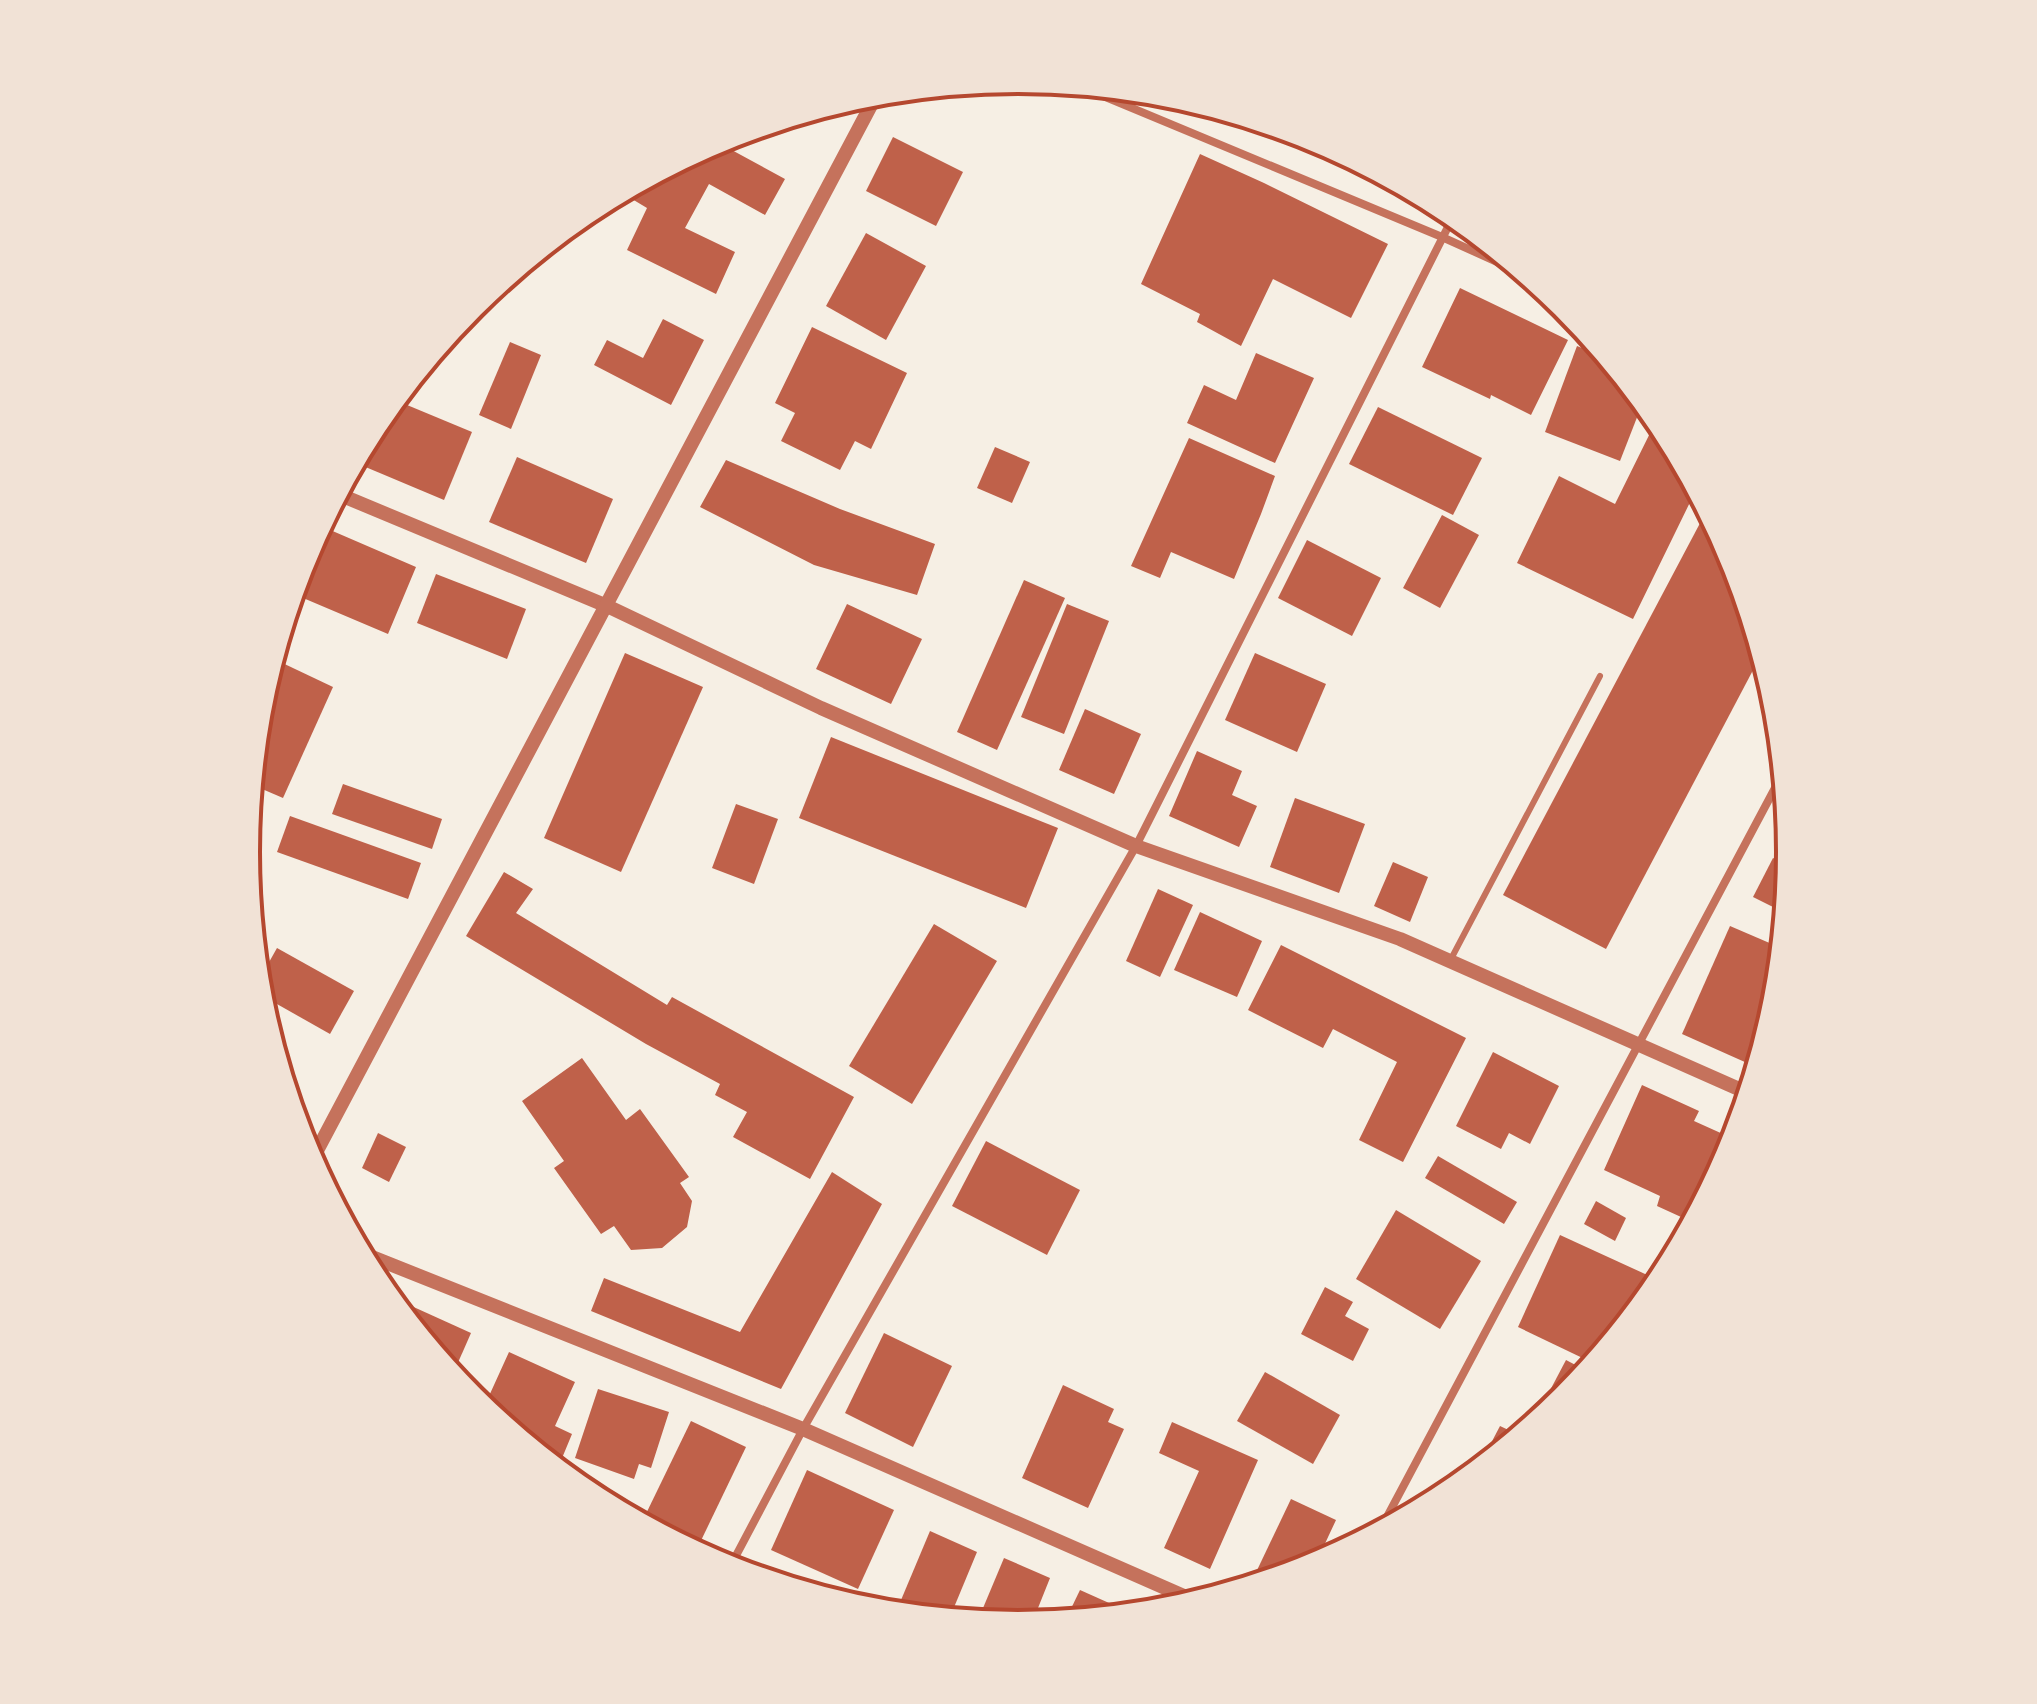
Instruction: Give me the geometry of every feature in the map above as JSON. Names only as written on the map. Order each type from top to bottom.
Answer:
[{"type":"street","points":[[1112,100],[1489,258]]},
{"type":"street","points":[[320,1146],[869,109]]},
{"type":"street","points":[[736,1555],[803,1429],[1136,846],[1447,227]]},
{"type":"street","points":[[349,498],[607,606],[821,708],[1136,846],[1400,939],[1738,1089]]},
{"type":"street","points":[[1389,1512],[1774,790]]},
{"type":"street","points":[[380,1260],[803,1429],[1176,1593]]},
{"type":"lane","points":[[1450,961],[1600,676]]},
{"type":"building","points":[[893,137],[963,172],[936,226],[866,191]]},
{"type":"building","points":[[732,150],[785,179],[765,215],[709,184],[685,228],[735,252],[716,294],[627,250],[647,208],[634,200],[683,172]]},
{"type":"building","points":[[1200,154],[1388,244],[1351,318],[1273,279],[1241,346],[1197,322],[1200,314],[1141,284]]},
{"type":"building","points":[[866,233],[926,266],[886,340],[826,306]]},
{"type":"building","points":[[1460,288],[1568,340],[1531,415],[1422,367]]},
{"type":"building","points":[[663,319],[704,340],[671,405],[594,365],[607,340],[643,358]]},
{"type":"building","points":[[812,327],[907,373],[871,449],[855,441],[840,470],[781,441],[795,413],[775,403]]},
{"type":"building","points":[[510,342],[541,355],[511,429],[479,415]]},
{"type":"building","points":[[1577,346],[1588,352],[1638,415],[1620,461],[1545,432]]},
{"type":"building","points":[[1256,353],[1314,378],[1275,463],[1187,423],[1204,385],[1236,400]]},
{"type":"building","points":[[407,405],[472,432],[444,500],[366,467]]},
{"type":"building","points":[[1378,407],[1482,458],[1453,515],[1349,464]]},
{"type":"building","points":[[1650,433],[1690,502],[1633,619],[1517,563],[1559,476],[1615,504]]},
{"type":"building","points":[[1189,438],[1275,476],[1234,579],[1171,552],[1160,578],[1131,566]]},
{"type":"building","points":[[995,447],[1030,462],[1012,503],[977,488]]},
{"type":"building","points":[[517,457],[613,499],[586,563],[489,522]]},
{"type":"building","points":[[726,460],[840,509],[935,544],[917,595],[814,565],[700,507]]},
{"type":"building","points":[[1442,515],[1479,535],[1440,608],[1403,588]]},
{"type":"building","points":[[1700,522],[1736,608],[1754,669],[1606,949],[1503,895]]},
{"type":"building","points":[[332,531],[416,567],[388,634],[304,599]]},
{"type":"building","points":[[1307,540],[1381,578],[1352,636],[1278,598]]},
{"type":"building","points":[[436,574],[526,609],[507,659],[417,623]]},
{"type":"building","points":[[1024,580],[1065,598],[997,750],[957,732]]},
{"type":"building","points":[[847,604],[922,639],[891,704],[816,669]]},
{"type":"building","points":[[1067,604],[1109,621],[1064,734],[1021,717]]},
{"type":"building","points":[[625,653],[703,687],[621,872],[544,838]]},
{"type":"building","points":[[1255,653],[1326,684],[1297,752],[1225,720]]},
{"type":"building","points":[[284,664],[333,687],[283,798],[263,789],[275,704]]},
{"type":"building","points":[[1085,709],[1141,734],[1114,794],[1059,770]]},
{"type":"building","points":[[831,737],[1058,828],[1026,908],[799,818]]},
{"type":"building","points":[[1197,751],[1242,771],[1232,795],[1257,806],[1239,847],[1169,816]]},
{"type":"building","points":[[343,784],[442,819],[432,849],[332,814]]},
{"type":"building","points":[[1295,798],[1365,824],[1339,893],[1270,867]]},
{"type":"building","points":[[736,804],[778,819],[754,884],[712,868]]},
{"type":"building","points":[[290,816],[421,863],[408,899],[277,852]]},
{"type":"building","points":[[1773,858],[1776,859],[1774,908],[1753,897]]},
{"type":"building","points":[[1393,862],[1428,877],[1410,922],[1374,906]]},
{"type":"building","points":[[504,872],[533,889],[516,913],[667,1005],[672,997],[854,1097],[810,1179],[733,1137],[747,1112],[715,1095],[720,1084],[646,1044],[466,936]]},
{"type":"building","points":[[1158,889],[1193,905],[1160,977],[1126,961]]},
{"type":"building","points":[[1200,912],[1262,941],[1237,997],[1174,970]]},
{"type":"building","points":[[934,924],[997,961],[912,1104],[849,1066]]},
{"type":"building","points":[[1730,926],[1771,944],[1762,1000],[1746,1063],[1682,1034]]},
{"type":"building","points":[[1281,945],[1466,1038],[1403,1162],[1359,1140],[1397,1062],[1333,1029],[1323,1048],[1248,1010]]},
{"type":"building","points":[[277,948],[354,991],[330,1034],[276,1003],[269,962]]},
{"type":"building","points":[[1493,1052],[1559,1086],[1530,1144],[1509,1133],[1501,1149],[1456,1126]]},
{"type":"building","points":[[582,1058],[626,1120],[640,1109],[689,1177],[680,1183],[692,1201],[687,1227],[662,1248],[631,1250],[614,1226],[601,1234],[554,1168],[564,1161],[522,1101]]},
{"type":"building","points":[[1642,1085],[1699,1111],[1694,1121],[1722,1134],[1682,1217],[1657,1206],[1660,1196],[1604,1170]]},
{"type":"building","points":[[378,1133],[406,1147],[389,1182],[362,1168]]},
{"type":"building","points":[[986,1141],[1080,1190],[1047,1255],[952,1206]]},
{"type":"building","points":[[1438,1156],[1517,1202],[1504,1224],[1425,1178]]},
{"type":"building","points":[[832,1172],[882,1204],[781,1389],[591,1311],[604,1278],[740,1332]]},
{"type":"building","points":[[1596,1201],[1626,1218],[1615,1241],[1584,1224]]},
{"type":"building","points":[[1396,1210],[1481,1261],[1440,1329],[1356,1279]]},
{"type":"building","points":[[1560,1235],[1647,1275],[1582,1358],[1518,1327]]},
{"type":"building","points":[[1325,1287],[1353,1302],[1345,1316],[1369,1329],[1353,1361],[1301,1334]]},
{"type":"building","points":[[412,1306],[471,1333],[458,1362]]},
{"type":"building","points":[[884,1333],[952,1366],[913,1447],[845,1413]]},
{"type":"building","points":[[509,1352],[575,1382],[555,1426],[572,1434],[562,1457],[519,1422],[490,1394]]},
{"type":"building","points":[[1566,1360],[1576,1365],[1554,1388],[1549,1393]]},
{"type":"building","points":[[1265,1372],[1340,1415],[1313,1464],[1237,1421]]},
{"type":"building","points":[[1063,1385],[1114,1409],[1108,1422],[1124,1429],[1088,1508],[1022,1478]]},
{"type":"building","points":[[598,1389],[669,1412],[651,1468],[639,1464],[634,1479],[575,1458]]},
{"type":"building","points":[[691,1421],[746,1447],[701,1540],[647,1512]]},
{"type":"building","points":[[1172,1422],[1258,1460],[1210,1569],[1164,1548],[1199,1471],[1159,1453]]},
{"type":"building","points":[[1500,1426],[1508,1430],[1490,1445]]},
{"type":"building","points":[[807,1470],[894,1510],[858,1589],[771,1550]]},
{"type":"building","points":[[1291,1499],[1336,1520],[1324,1545],[1256,1572]]},
{"type":"building","points":[[930,1531],[977,1552],[954,1607],[901,1600]]},
{"type":"building","points":[[1004,1558],[1050,1578],[1038,1609],[983,1609]]},
{"type":"building","points":[[1080,1590],[1112,1604],[1071,1608]]}]
